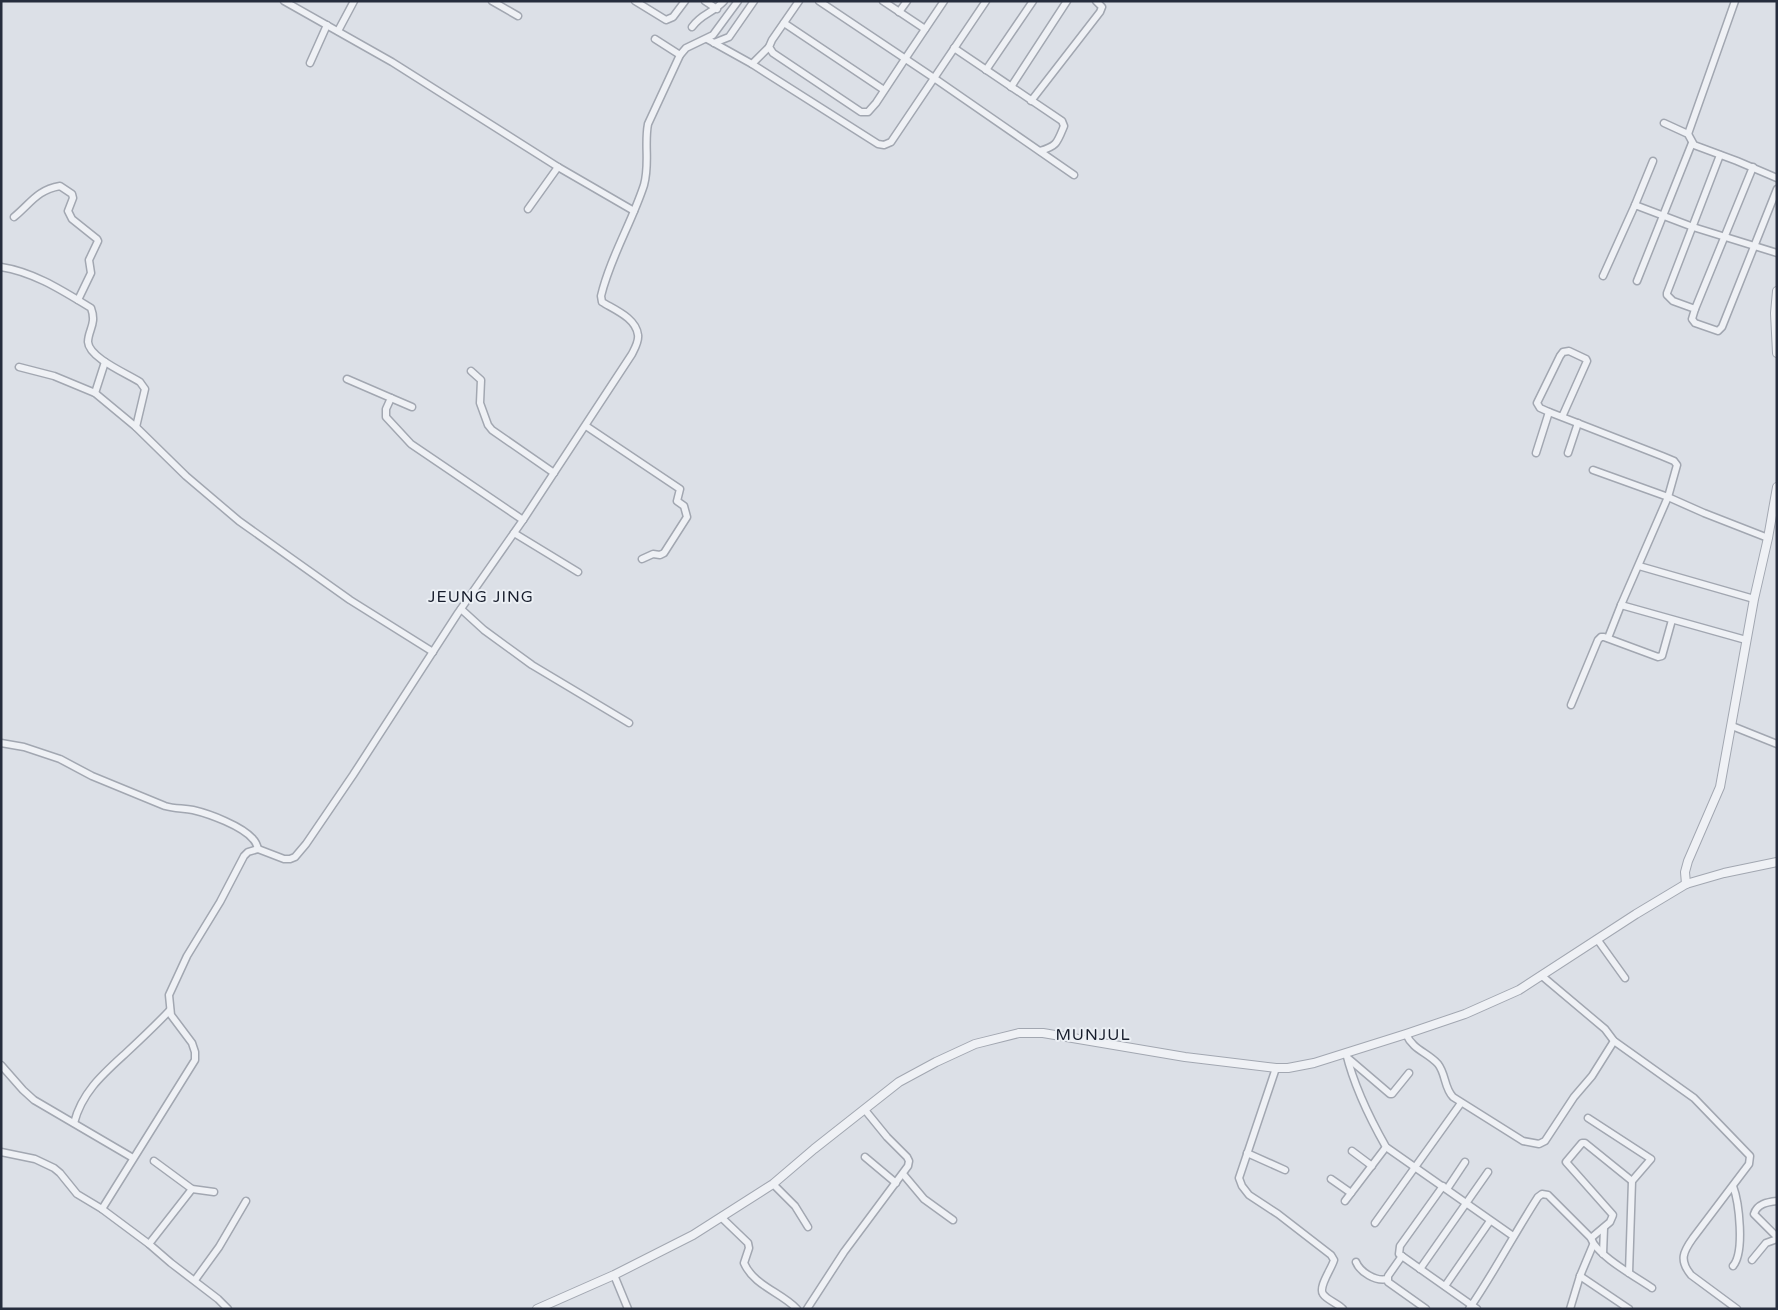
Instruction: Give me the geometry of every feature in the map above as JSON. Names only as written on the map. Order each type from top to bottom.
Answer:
[{"type":"street","points":[[284,1],[392,62],[558,167],[634,211]]},
{"type":"street","points":[[338,32],[354,1]]},
{"type":"street","points":[[492,1],[518,16]]},
{"type":"street","points":[[635,1],[646,4],[666,20],[670,20],[684,1]]},
{"type":"street","points":[[705,1],[717,9]]},
{"type":"street","points":[[692,27],[703,16],[717,9],[724,1]]},
{"type":"street","points":[[102,1209],[195,1060],[192,1043],[171,1015],[169,995],[187,956],[220,902],[244,856],[248,852],[258,850],[284,859],[290,860],[295,857],[346,785],[461,609],[524,520],[632,354],[638,334],[633,322],[602,302],[601,296],[644,184],[648,163],[646,135],[648,124],[680,54],[691,45],[707,39],[718,30],[738,1]]},
{"type":"street","points":[[714,43],[730,37],[754,1]]},
{"type":"street","points":[[752,64],[769,47],[799,1]]},
{"type":"street","points":[[819,1],[1074,175]]},
{"type":"street","points":[[883,1],[925,29]]},
{"type":"street","points":[[899,12],[906,1]]},
{"type":"street","points":[[769,47],[773,53],[861,112],[868,112],[944,1]]},
{"type":"street","points":[[707,39],[752,64],[878,144],[884,145],[891,142],[986,1]]},
{"type":"street","points":[[986,70],[1032,1]]},
{"type":"street","points":[[1011,87],[1068,1]]},
{"type":"street","points":[[1031,101],[1100,12],[1102,8],[1096,1]]},
{"type":"street","points":[[1688,134],[1735,1]]},
{"type":"street","points":[[784,24],[884,90]]},
{"type":"street","points":[[310,63],[327,25]]},
{"type":"street","points":[[655,39],[680,54]]},
{"type":"street","points":[[954,48],[1062,121],[1064,126],[1057,143],[1040,151]]},
{"type":"street","points":[[1664,123],[1688,134],[1692,143],[1777,178]]},
{"type":"street","points":[[1637,281],[1692,143]]},
{"type":"street","points":[[1695,309],[1673,301],[1667,295],[1720,155]]},
{"type":"street","points":[[1603,276],[1653,161]]},
{"type":"street","points":[[528,209],[558,167]]},
{"type":"street","points":[[1753,168],[1695,309],[1692,319],[1695,323],[1715,331],[1720,329],[1777,189]]},
{"type":"street","points":[[14,217],[36,195],[44,190],[60,186],[72,194],[73,198],[68,212],[72,219],[97,238],[98,241],[89,260],[91,273],[78,300]]},
{"type":"street","points":[[1635,205],[1662,216],[1777,253]]},
{"type":"street","points":[[1,267],[17,270],[37,278],[91,308],[93,315],[92,329],[88,341],[90,349],[95,356],[140,382],[145,389],[136,427]]},
{"type":"street","points":[[1777,291],[1775,313],[1777,353]]},
{"type":"street","points":[[1562,417],[1587,361],[1569,351],[1563,352],[1560,356],[1537,403],[1540,408],[1548,412],[1674,461],[1677,465],[1668,497],[1608,638]]},
{"type":"street","points":[[95,393],[105,362]]},
{"type":"street","points":[[19,367],[54,376],[95,393],[136,427],[186,476],[239,520],[350,600],[433,652]]},
{"type":"street","points":[[471,372],[482,380],[480,404],[488,425],[498,435],[554,473]]},
{"type":"street","points":[[347,379],[412,407]]},
{"type":"street","points":[[391,398],[386,408],[386,417],[411,444],[524,520]]},
{"type":"street","points":[[1536,453],[1548,412]]},
{"type":"street","points":[[1568,453],[1578,423]]},
{"type":"street","points":[[586,426],[680,489],[677,501],[684,506],[687,517],[664,552],[660,555],[652,554],[642,559]]},
{"type":"street","points":[[1593,470],[1668,497],[1768,538]]},
{"type":"street","points":[[1686,884],[1685,872],[1688,862],[1720,787],[1746,640],[1777,488]]},
{"type":"street","points":[[514,533],[578,572]]},
{"type":"street","points":[[1639,566],[1754,599]]},
{"type":"street","points":[[1621,605],[1746,640]]},
{"type":"street","points":[[461,609],[484,630],[532,665],[629,723]]},
{"type":"street","points":[[1572,705],[1598,640],[1601,637],[1658,657],[1662,656],[1672,620]]},
{"type":"street","points":[[1732,726],[1777,744]]},
{"type":"street","points":[[1,743],[24,747],[60,759],[109,784],[170,808],[194,810],[218,819],[248,834],[256,842],[258,850]]},
{"type":"street","points":[[537,1309],[614,1275],[693,1235],[772,1184],[899,1082],[975,1044],[1020,1033],[1044,1032],[1185,1057],[1276,1068],[1347,1056],[1465,1014],[1501,999],[1542,976],[1597,939],[1686,884],[1724,873],[1777,862]]},
{"type":"street","points":[[1597,939],[1625,978]]},
{"type":"street","points":[[1542,976],[1605,1029],[1614,1041],[1694,1098],[1750,1156],[1749,1164],[1686,1248],[1683,1259],[1685,1268],[1690,1275],[1737,1309]]},
{"type":"street","points":[[74,1123],[86,1093],[97,1080],[170,1010]]},
{"type":"street","points":[[1406,1034],[1413,1047],[1439,1066],[1449,1093],[1523,1141],[1542,1144],[1574,1097],[1600,1064],[1614,1041]]},
{"type":"street","points":[[1347,1056],[1390,1094],[1409,1073]]},
{"type":"street","points":[[1347,1056],[1364,1103],[1386,1147],[1513,1236]]},
{"type":"street","points":[[1,1065],[34,1100],[133,1158]]},
{"type":"street","points":[[1276,1068],[1239,1178],[1249,1195],[1278,1214],[1331,1255],[1334,1260],[1321,1291],[1324,1296],[1343,1309]]},
{"type":"street","points":[[1375,1223],[1461,1102]]},
{"type":"street","points":[[807,1309],[844,1252],[896,1183],[909,1161],[865,1110]]},
{"type":"street","points":[[1588,1118],[1651,1159],[1632,1181],[1629,1273]]},
{"type":"street","points":[[1572,1308],[1580,1276],[1592,1242],[1610,1222],[1613,1215],[1566,1162],[1579,1145],[1585,1143],[1632,1181]]},
{"type":"street","points":[[1346,1201],[1386,1147]]},
{"type":"street","points":[[1352,1151],[1372,1166]]},
{"type":"street","points":[[1,1152],[36,1159],[47,1164],[60,1173],[77,1194],[102,1209],[149,1244],[228,1309]]},
{"type":"street","points":[[1248,1153],[1285,1170]]},
{"type":"street","points":[[866,1157],[896,1183]]},
{"type":"street","points":[[154,1161],[192,1189],[214,1192]]},
{"type":"street","points":[[1465,1162],[1400,1246],[1399,1250],[1402,1256],[1445,1286],[1472,1308],[1500,1262],[1513,1236],[1538,1197],[1542,1194],[1548,1195],[1603,1254],[1652,1288]]},
{"type":"street","points":[[1420,1269],[1488,1172]]},
{"type":"street","points":[[902,1174],[924,1199],[952,1220]]},
{"type":"street","points":[[1331,1179],[1351,1193]]},
{"type":"street","points":[[772,1184],[795,1206],[808,1227]]},
{"type":"street","points":[[1733,1186],[1738,1205],[1739,1240],[1738,1257],[1734,1266]]},
{"type":"street","points":[[149,1244],[192,1189]]},
{"type":"street","points":[[1752,1260],[1766,1243],[1777,1238],[1754,1214],[1756,1209],[1777,1200]]},
{"type":"street","points":[[194,1280],[219,1247],[246,1201]]},
{"type":"street","points":[[721,1217],[748,1242],[749,1248],[744,1263],[751,1275],[758,1282],[790,1301],[797,1309]]},
{"type":"street","points":[[1445,1286],[1490,1221]]},
{"type":"street","points":[[1603,1254],[1604,1228]]},
{"type":"street","points":[[1356,1262],[1358,1268],[1366,1274],[1381,1280],[1387,1279],[1402,1256]]},
{"type":"street","points":[[614,1275],[628,1309]]},
{"type":"street","points":[[1580,1276],[1628,1309]]},
{"type":"street","points":[[1387,1279],[1388,1282],[1426,1309]]},
{"type":"district","name":"JEUNG JING","points":[[481,597]]},
{"type":"district","name":"MUNJUL","points":[[1093,1035]]}]
